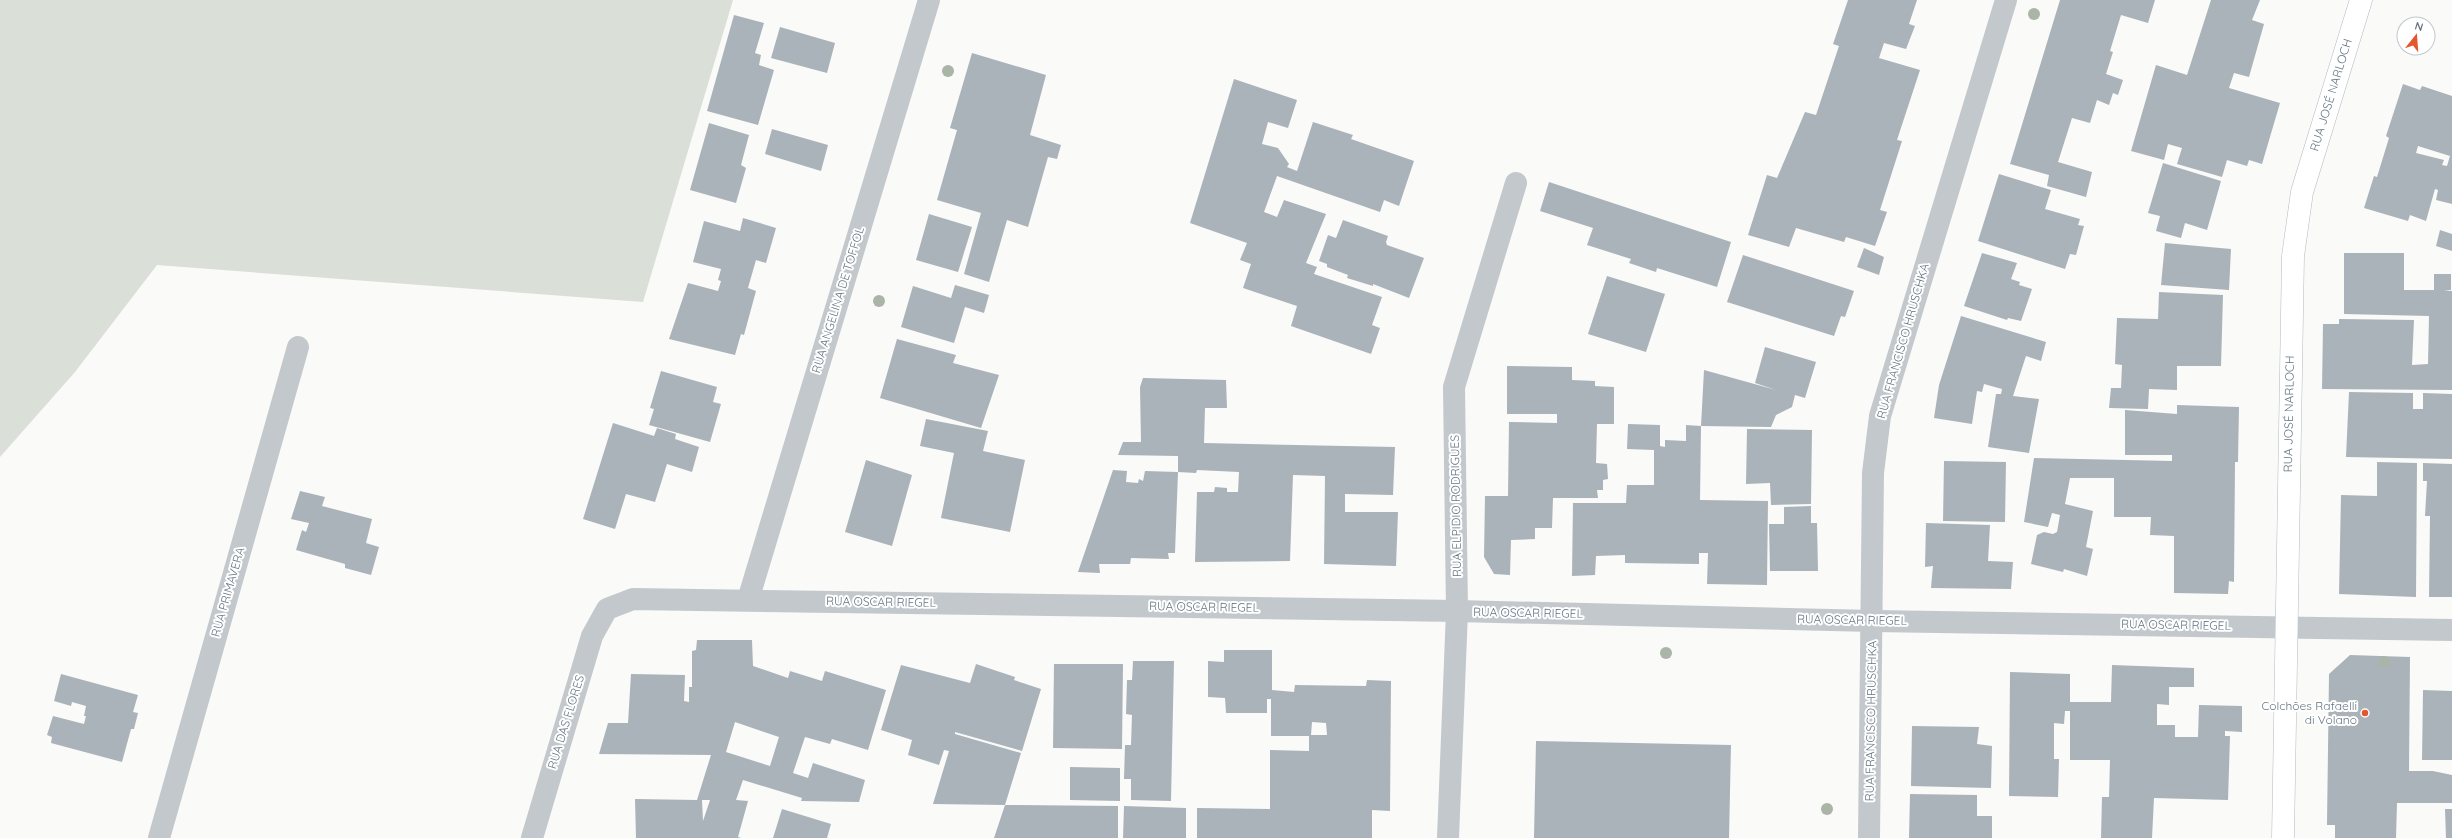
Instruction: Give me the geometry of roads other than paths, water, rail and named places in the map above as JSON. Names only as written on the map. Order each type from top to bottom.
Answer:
[{"type":"main road","name":"RUA JOSÉ NARLOCH","points":[[2283,838],[2285,626],[2293,256],[2302,192],[2361,0]]},
{"type":"street","name":"RUA ANGELINA DE TOFFOL","points":[[748,600],[929,0]]},
{"type":"street","name":"RUA FRANCISCO HRUSCHKA","points":[[1869,838],[1873,621],[1873,473],[1880,416],[2006,0]]},
{"type":"street","name":"RUA ELPIDIO RODRIGUES","points":[[1448,838],[1457,611],[1454,387],[1516,183]]},
{"type":"street","name":"RUA PRIMAVERA","points":[[159,838],[298,347]]},
{"type":"street","name":"RUA OSCAR RIEGEL","points":[[607,609],[633,599],[748,600],[1457,611],[1873,621],[2285,626],[2452,630]]},
{"type":"street","name":"RUA DAS FLORES","points":[[532,838],[592,636],[607,609]]},
{"type":"place","name":"Colchões Rafaelli di Volano","points":[[2365,713]]}]
